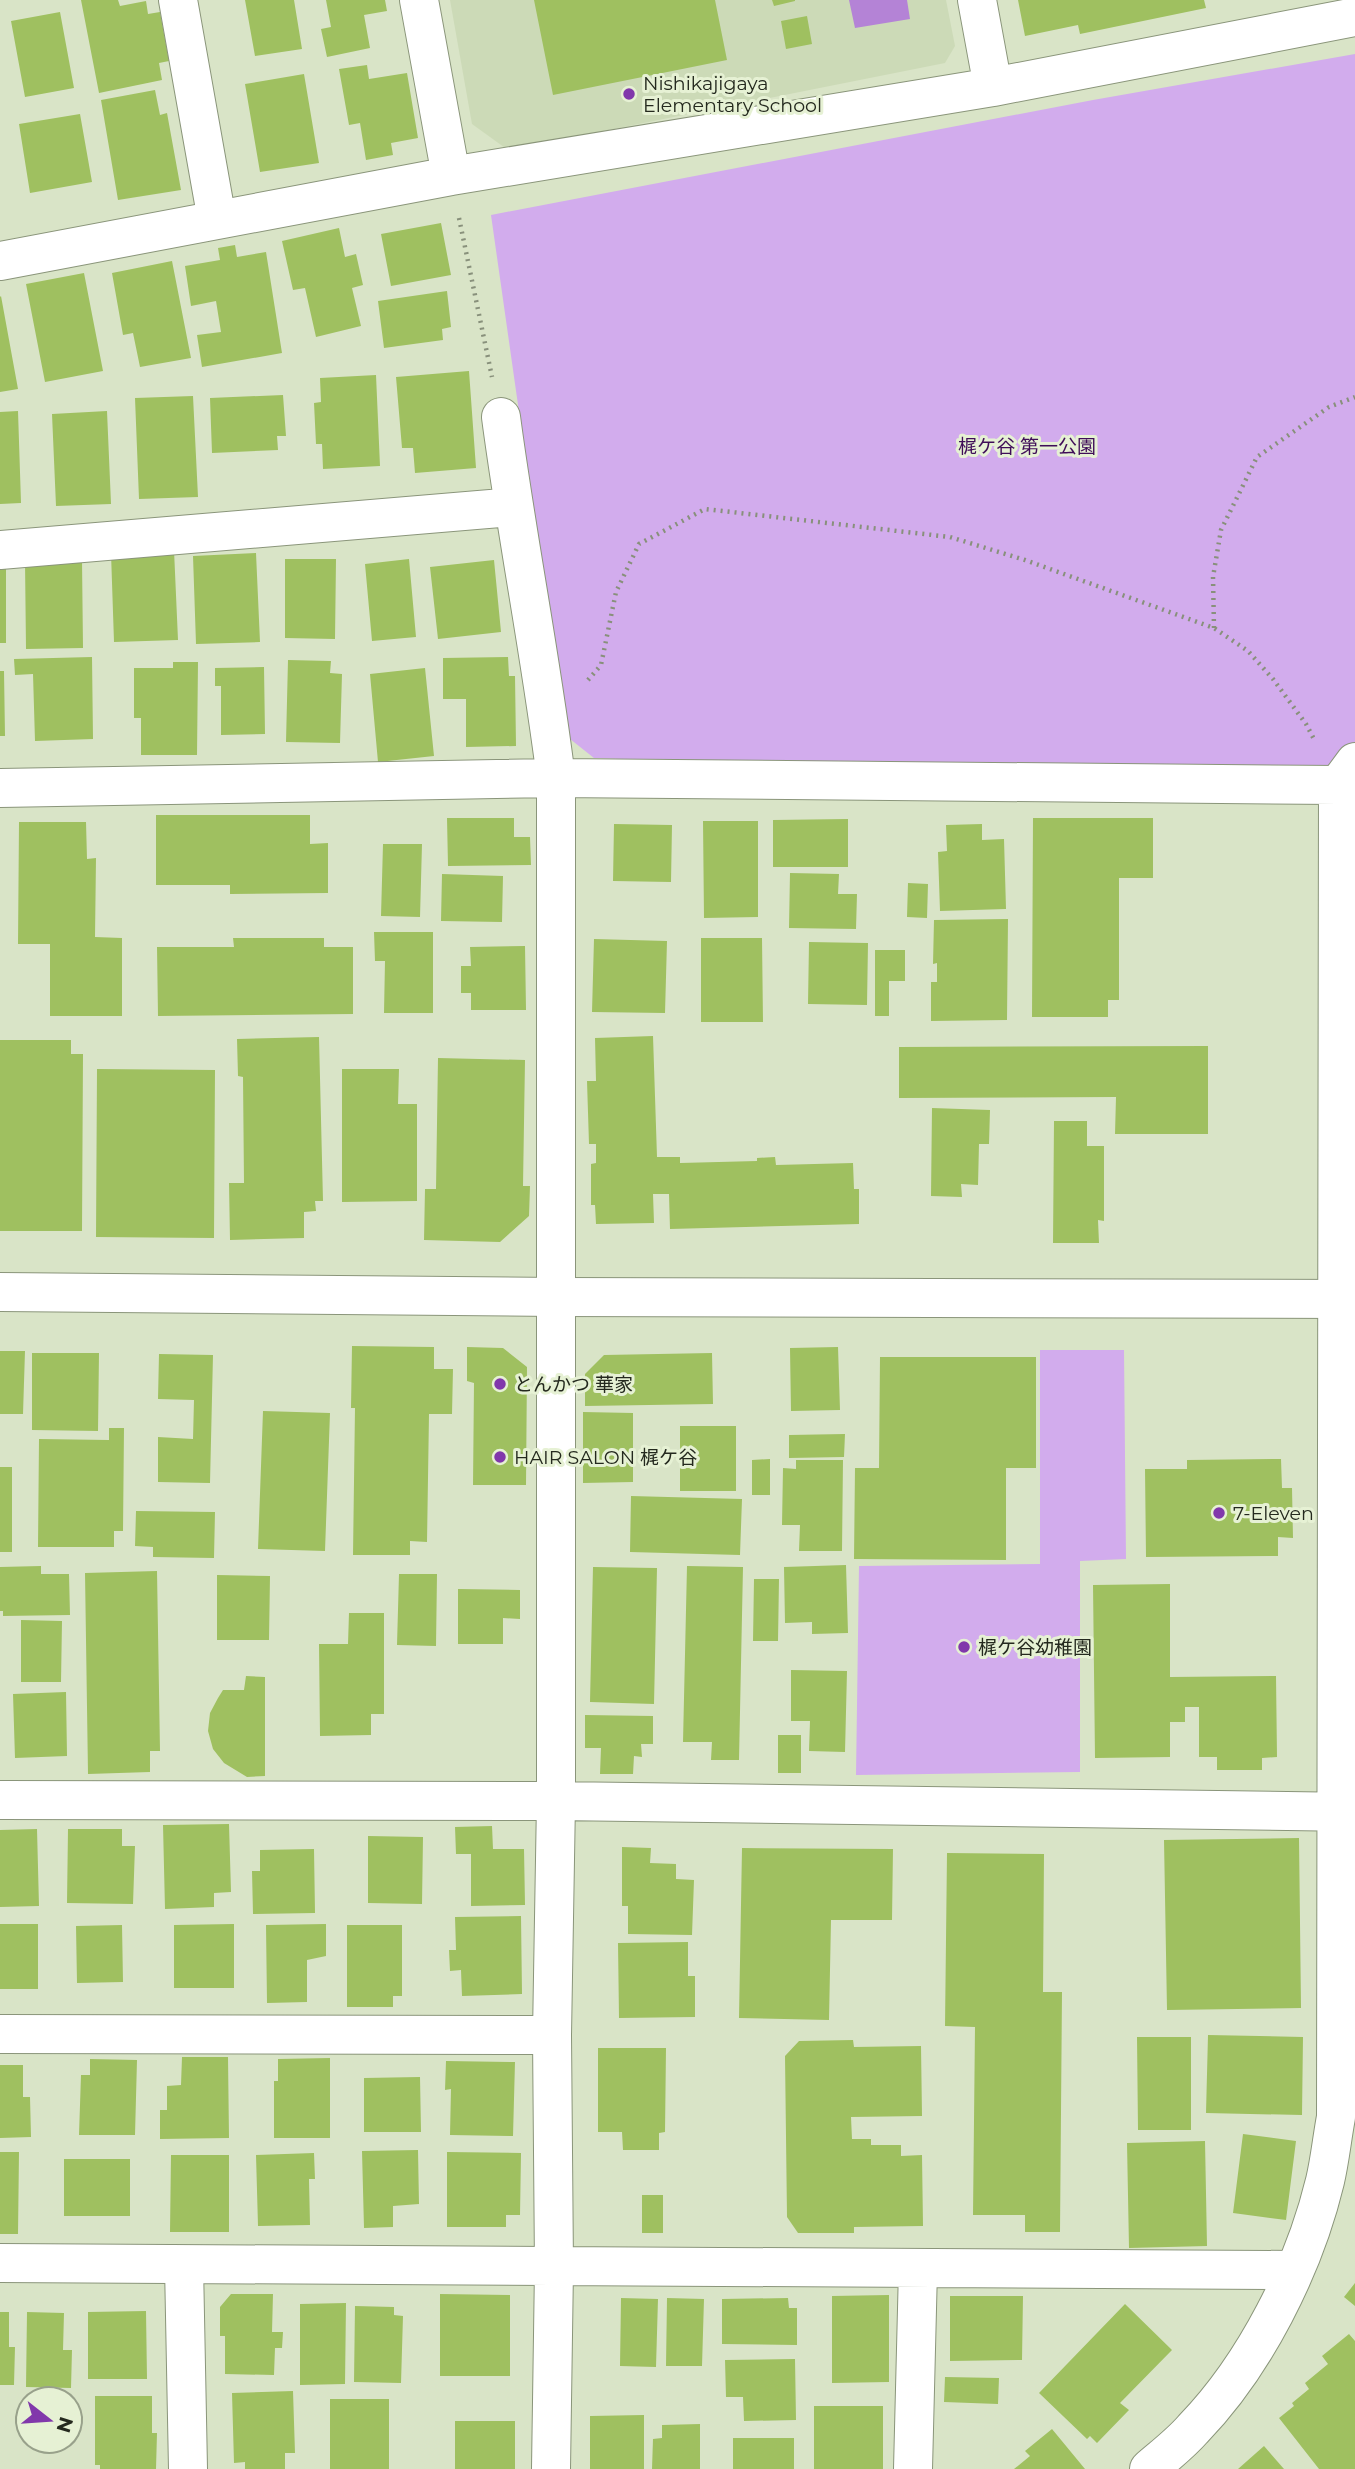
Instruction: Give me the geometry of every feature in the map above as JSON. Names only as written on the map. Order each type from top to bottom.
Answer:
[{"type":"street","points":[[178,0],[217,220]]},
{"type":"street","points":[[419,0],[450,176]]},
{"type":"street","points":[[977,0],[993,87]]},
{"type":"street","points":[[0,261],[450,176],[993,87],[1355,16]]},
{"type":"street","points":[[501,417],[513,507],[546,696],[556,778],[556,1801],[552,2035],[554,2267],[551,2469]]},
{"type":"street","points":[[0,550],[513,507]]},
{"type":"street","points":[[0,788],[556,778],[1346,774],[1345,1812],[1336,2118],[1325,2180],[1309,2234],[1295,2270],[1248,2360],[1194,2429],[1149,2469]]},
{"type":"street","points":[[0,1292],[556,1297],[1346,1299]]},
{"type":"street","points":[[0,1800],[556,1801],[1345,1812]]},
{"type":"street","points":[[0,2034],[552,2035]]},
{"type":"street","points":[[0,2263],[1295,2270]]},
{"type":"street","points":[[184,2265],[188,2469]]},
{"type":"street","points":[[913,2469],[918,2269]]},
{"type":"path","points":[[450,176],[501,417]]},
{"type":"path","points":[[1214,628],[1213,577],[1221,530],[1257,457],[1329,407],[1355,397]]},
{"type":"path","points":[[546,696],[584,684],[601,665],[616,592],[639,544],[705,509],[950,537],[1038,564],[1214,628],[1248,651],[1273,679],[1346,774]]},
{"type":"shaded area","name":"Nishikajigaya Elementary School","points":[[450,0],[946,0],[955,46],[945,63],[508,150],[472,124]]},
{"type":"shaded area","points":[[849,0],[907,0],[910,19],[855,28]]},
{"type":"green space","name":"梶ケ谷 第一公園","points":[[1355,54],[1355,758],[1338,785],[594,758],[565,735],[491,215],[1093,100]]},
{"type":"green space","points":[[1040,1350],[1124,1350],[1126,1559],[1080,1561],[1080,1772],[856,1775],[859,1566],[1040,1564]]},
{"type":"building","points":[[81,0],[118,0],[120,6],[146,1],[148,14],[160,12],[169,61],[159,63],[162,80],[99,93]]},
{"type":"building","points":[[245,0],[294,0],[302,49],[255,56]]},
{"type":"building","points":[[326,0],[385,0],[387,11],[364,15],[370,48],[327,57],[321,29],[331,27]]},
{"type":"building","points":[[534,0],[715,0],[727,60],[553,95]]},
{"type":"building","points":[[772,0],[795,0],[795,1],[774,6]]},
{"type":"building","points":[[1018,0],[1204,0],[1206,8],[1080,34],[1078,25],[1025,36]]},
{"type":"building","points":[[60,12],[74,88],[25,97],[11,21]]},
{"type":"building","points":[[807,16],[812,44],[786,49],[781,21]]},
{"type":"building","points":[[367,65],[369,79],[407,73],[418,138],[391,143],[393,155],[366,160],[360,123],[349,125],[339,69]]},
{"type":"building","points":[[304,74],[319,163],[260,172],[245,84]]},
{"type":"building","points":[[155,90],[160,115],[167,113],[181,190],[118,200],[101,100]]},
{"type":"building","points":[[80,114],[92,182],[30,193],[19,124]]},
{"type":"building","points":[[441,223],[451,275],[391,286],[381,234]]},
{"type":"building","points":[[339,228],[345,257],[356,254],[363,285],[352,288],[361,326],[316,337],[305,288],[293,290],[282,241]]},
{"type":"building","points":[[235,245],[237,257],[266,252],[282,353],[202,367],[197,335],[221,332],[216,301],[191,306],[185,266],[220,260],[218,248]]},
{"type":"building","points":[[172,261],[191,358],[140,367],[133,333],[123,335],[112,273]]},
{"type":"building","points":[[84,273],[103,371],[45,382],[26,284]]},
{"type":"building","points":[[447,291],[451,327],[442,329],[443,340],[384,348],[378,301]]},
{"type":"building","points":[[0,297],[18,389],[0,392]]},
{"type":"building","points":[[469,371],[476,468],[415,473],[413,448],[402,448],[396,377]]},
{"type":"building","points":[[376,375],[380,466],[323,469],[322,444],[316,444],[314,403],[321,402],[320,378]]},
{"type":"building","points":[[283,395],[286,436],[277,436],[278,450],[212,453],[210,398]]},
{"type":"building","points":[[193,396],[198,497],[139,499],[135,398]]},
{"type":"building","points":[[18,411],[21,503],[0,504],[0,412]]},
{"type":"building","points":[[107,411],[111,504],[56,506],[52,414]]},
{"type":"building","points":[[174,550],[178,640],[114,642],[111,553]]},
{"type":"building","points":[[256,553],[260,642],[196,644],[193,556]]},
{"type":"building","points":[[285,559],[336,559],[335,639],[285,638]]},
{"type":"building","points":[[409,559],[416,637],[372,641],[365,564]]},
{"type":"building","points":[[82,560],[83,648],[26,649],[25,561]]},
{"type":"building","points":[[494,560],[501,632],[438,639],[430,567]]},
{"type":"building","points":[[0,564],[6,564],[6,643],[0,643]]},
{"type":"building","points":[[92,657],[93,739],[35,741],[33,674],[15,675],[14,659]]},
{"type":"building","points":[[508,657],[509,676],[515,676],[516,746],[466,747],[466,699],[443,699],[443,658]]},
{"type":"building","points":[[288,660],[331,661],[330,673],[342,674],[340,743],[286,742]]},
{"type":"building","points":[[173,662],[198,662],[197,755],[141,755],[141,718],[134,718],[134,668],[173,668]]},
{"type":"building","points":[[264,667],[265,734],[221,735],[221,686],[215,686],[215,668]]},
{"type":"building","points":[[425,668],[434,756],[378,762],[370,674]]},
{"type":"building","points":[[0,671],[4,671],[5,736],[0,736]]},
{"type":"building","points":[[156,815],[310,815],[310,844],[328,843],[328,893],[230,894],[230,885],[156,885]]},
{"type":"building","points":[[447,818],[514,818],[514,837],[530,837],[531,865],[448,866]]},
{"type":"building","points":[[1033,818],[1153,818],[1153,878],[1119,878],[1119,1000],[1108,1000],[1108,1017],[1032,1017]]},
{"type":"building","points":[[848,819],[848,867],[773,867],[773,820]]},
{"type":"building","points":[[703,821],[758,821],[758,917],[704,918]]},
{"type":"building","points":[[19,822],[86,822],[87,859],[96,858],[95,937],[122,938],[122,1016],[50,1016],[50,944],[18,944]]},
{"type":"building","points":[[614,824],[672,825],[671,882],[613,881]]},
{"type":"building","points":[[982,824],[982,840],[1004,839],[1006,909],[940,911],[938,852],[947,851],[946,825]]},
{"type":"building","points":[[383,844],[422,844],[420,917],[381,916]]},
{"type":"building","points":[[790,873],[839,874],[838,894],[857,894],[856,929],[789,928]]},
{"type":"building","points":[[442,874],[503,876],[502,922],[441,921]]},
{"type":"building","points":[[908,883],[928,884],[927,918],[907,917]]},
{"type":"building","points":[[1008,919],[1007,1020],[931,1021],[931,982],[937,982],[937,963],[933,964],[934,920]]},
{"type":"building","points":[[374,932],[433,932],[433,1013],[384,1013],[385,961],[375,961]]},
{"type":"building","points":[[233,938],[324,938],[324,947],[353,947],[353,1014],[158,1016],[157,947],[234,947]]},
{"type":"building","points":[[701,938],[762,938],[763,1022],[701,1022]]},
{"type":"building","points":[[594,939],[667,941],[665,1013],[592,1012]]},
{"type":"building","points":[[809,942],[868,943],[867,1005],[808,1004]]},
{"type":"building","points":[[525,946],[526,1010],[471,1010],[471,993],[461,993],[461,966],[471,966],[470,947]]},
{"type":"building","points":[[875,950],[905,950],[905,981],[889,981],[889,1016],[875,1016]]},
{"type":"building","points":[[653,1036],[657,1157],[680,1157],[680,1163],[757,1161],[757,1158],[775,1157],[776,1165],[853,1163],[854,1189],[859,1189],[859,1224],[670,1229],[669,1194],[653,1194],[654,1223],[596,1224],[595,1205],[591,1205],[591,1164],[596,1163],[596,1144],[589,1144],[587,1081],[596,1081],[595,1038]]},
{"type":"building","points":[[319,1037],[323,1201],[315,1201],[316,1211],[304,1212],[304,1238],[230,1240],[229,1183],[244,1183],[243,1077],[238,1076],[237,1039]]},
{"type":"building","points":[[0,1040],[71,1040],[71,1054],[83,1054],[82,1231],[0,1231]]},
{"type":"building","points":[[1208,1046],[1208,1134],[1115,1134],[1116,1097],[899,1098],[899,1047]]},
{"type":"building","points":[[438,1058],[525,1060],[523,1186],[530,1186],[529,1216],[500,1242],[424,1240],[425,1189],[436,1189]]},
{"type":"building","points":[[97,1069],[215,1070],[214,1238],[96,1237]]},
{"type":"building","points":[[342,1069],[399,1069],[398,1104],[417,1104],[417,1201],[342,1202]]},
{"type":"building","points":[[932,1108],[990,1110],[989,1144],[979,1144],[978,1185],[961,1184],[962,1197],[931,1196]]},
{"type":"building","points":[[1054,1121],[1087,1121],[1087,1146],[1104,1146],[1104,1221],[1098,1220],[1099,1243],[1053,1243]]},
{"type":"building","points":[[352,1346],[434,1347],[434,1369],[453,1369],[452,1414],[429,1414],[427,1542],[410,1541],[410,1555],[353,1555],[355,1408],[351,1408]]},
{"type":"building","points":[[467,1347],[503,1348],[527,1367],[526,1485],[473,1485],[474,1383],[467,1381]]},
{"type":"building","points":[[838,1347],[840,1410],[791,1411],[790,1348]]},
{"type":"building","points":[[0,1351],[25,1351],[23,1414],[0,1414]]},
{"type":"building","points":[[32,1353],[99,1353],[98,1431],[32,1430]]},
{"type":"building","points":[[712,1353],[713,1404],[585,1406],[585,1374],[604,1355]]},
{"type":"building","points":[[159,1354],[213,1355],[210,1483],[158,1482],[158,1437],[193,1439],[194,1400],[158,1399]]},
{"type":"building","points":[[880,1357],[1036,1357],[1036,1468],[1006,1468],[1006,1560],[854,1559],[855,1468],[879,1468]]},
{"type":"building","points":[[263,1411],[330,1413],[325,1551],[258,1549]]},
{"type":"building","points":[[583,1412],[633,1413],[633,1482],[583,1483]]},
{"type":"building","points":[[680,1426],[736,1426],[736,1491],[680,1491]]},
{"type":"building","points":[[109,1428],[124,1428],[123,1531],[114,1531],[114,1547],[38,1547],[39,1439],[109,1440]]},
{"type":"building","points":[[845,1434],[844,1457],[789,1458],[789,1435]]},
{"type":"building","points":[[770,1459],[770,1495],[752,1495],[752,1460]]},
{"type":"building","name":"7-Eleven","points":[[1281,1459],[1282,1488],[1292,1488],[1293,1538],[1278,1537],[1278,1556],[1146,1557],[1145,1469],[1187,1469],[1187,1460]]},
{"type":"building","points":[[796,1460],[843,1460],[842,1551],[799,1551],[800,1525],[782,1525],[783,1468],[796,1469]]},
{"type":"building","points":[[0,1467],[12,1467],[12,1552],[0,1552]]},
{"type":"building","points":[[631,1496],[742,1499],[740,1555],[630,1552]]},
{"type":"building","points":[[136,1511],[215,1512],[214,1558],[153,1557],[153,1547],[135,1546]]},
{"type":"building","points":[[846,1565],[848,1633],[812,1634],[812,1622],[785,1623],[784,1567]]},
{"type":"building","points":[[41,1566],[41,1574],[69,1574],[70,1615],[3,1616],[3,1611],[0,1611],[0,1567]]},
{"type":"building","points":[[687,1566],[743,1567],[739,1760],[711,1760],[712,1742],[683,1742]]},
{"type":"building","points":[[593,1567],[657,1568],[654,1704],[590,1702]]},
{"type":"building","points":[[157,1571],[160,1751],[150,1751],[150,1772],[88,1774],[85,1573]]},
{"type":"building","points":[[399,1574],[437,1574],[436,1646],[397,1645]]},
{"type":"building","points":[[217,1575],[270,1576],[269,1640],[217,1640]]},
{"type":"building","points":[[754,1579],[779,1579],[778,1641],[753,1641]]},
{"type":"building","points":[[1170,1584],[1170,1677],[1276,1676],[1277,1757],[1262,1758],[1262,1770],[1217,1770],[1217,1757],[1199,1757],[1199,1707],[1185,1707],[1185,1722],[1170,1722],[1170,1757],[1095,1758],[1093,1585]]},
{"type":"building","points":[[458,1589],[520,1590],[520,1619],[503,1618],[503,1644],[458,1644]]},
{"type":"building","points":[[349,1613],[384,1613],[384,1714],[371,1714],[371,1735],[320,1736],[319,1644],[348,1644]]},
{"type":"building","points":[[21,1620],[62,1621],[61,1682],[21,1682]]},
{"type":"building","points":[[791,1670],[847,1671],[845,1752],[809,1751],[810,1721],[791,1721]]},
{"type":"building","points":[[246,1676],[265,1677],[265,1776],[247,1777],[224,1763],[213,1749],[208,1731],[210,1713],[223,1690],[244,1690]]},
{"type":"building","points":[[66,1692],[67,1756],[15,1758],[13,1694]]},
{"type":"building","points":[[585,1715],[653,1716],[653,1744],[641,1744],[642,1757],[634,1756],[633,1774],[600,1774],[601,1748],[585,1748]]},
{"type":"building","points":[[778,1735],[801,1735],[801,1773],[778,1773]]},
{"type":"building","points":[[229,1824],[231,1892],[214,1893],[214,1907],[165,1909],[163,1825]]},
{"type":"building","points":[[492,1826],[493,1849],[524,1849],[525,1905],[471,1906],[471,1854],[456,1854],[455,1827]]},
{"type":"building","points":[[37,1829],[39,1906],[0,1907],[0,1830]]},
{"type":"building","points":[[68,1829],[122,1829],[122,1846],[135,1846],[133,1904],[67,1903]]},
{"type":"building","points":[[368,1836],[423,1837],[422,1904],[368,1903]]},
{"type":"building","points":[[1299,1838],[1301,2008],[1167,2010],[1164,1840]]},
{"type":"building","points":[[622,1847],[651,1848],[650,1863],[676,1864],[676,1879],[694,1880],[692,1935],[628,1934],[628,1906],[622,1906]]},
{"type":"building","points":[[742,1848],[893,1849],[892,1920],[831,1920],[829,2020],[739,2018]]},
{"type":"building","points":[[314,1849],[315,1913],[253,1914],[252,1871],[260,1871],[260,1850]]},
{"type":"building","points":[[947,1853],[1044,1854],[1043,1992],[1062,1992],[1060,2232],[1025,2232],[1025,2215],[973,2215],[975,2027],[945,2026]]},
{"type":"building","points":[[521,1916],[522,1994],[462,1996],[461,1970],[450,1971],[449,1950],[456,1950],[455,1917]]},
{"type":"building","points":[[0,1924],[38,1924],[38,1989],[0,1989]]},
{"type":"building","points":[[234,1924],[234,1988],[174,1988],[174,1925]]},
{"type":"building","points":[[326,1924],[326,1956],[307,1960],[307,2002],[267,2003],[266,1925]]},
{"type":"building","points":[[122,1925],[123,1982],[77,1983],[76,1926]]},
{"type":"building","points":[[347,1925],[402,1925],[402,1996],[393,1996],[393,2007],[347,2007]]},
{"type":"building","points":[[688,1942],[688,1976],[695,1976],[695,2017],[619,2018],[618,1943]]},
{"type":"building","points":[[1208,2035],[1303,2037],[1302,2115],[1206,2113]]},
{"type":"building","points":[[1137,2037],[1191,2037],[1191,2130],[1138,2130]]},
{"type":"building","points":[[853,2040],[854,2047],[921,2046],[922,2116],[851,2117],[852,2139],[871,2139],[871,2145],[901,2145],[901,2156],[922,2155],[923,2226],[854,2227],[854,2233],[798,2233],[787,2217],[785,2056],[799,2041]]},
{"type":"building","points":[[598,2048],[666,2048],[665,2132],[659,2133],[659,2150],[623,2150],[622,2132],[598,2132]]},
{"type":"building","points":[[182,2057],[228,2057],[229,2138],[160,2139],[160,2110],[167,2110],[167,2086],[181,2085]]},
{"type":"building","points":[[330,2058],[330,2138],[274,2138],[274,2081],[278,2081],[278,2059]]},
{"type":"building","points":[[90,2059],[137,2060],[135,2135],[79,2135],[81,2075],[90,2075]]},
{"type":"building","points":[[446,2061],[515,2062],[513,2136],[450,2135],[451,2089],[445,2090]]},
{"type":"building","points":[[0,2065],[23,2065],[23,2097],[30,2097],[31,2137],[0,2138]]},
{"type":"building","points":[[420,2077],[421,2132],[364,2132],[364,2078]]},
{"type":"building","points":[[1243,2134],[1296,2141],[1286,2220],[1233,2213]]},
{"type":"building","points":[[1205,2141],[1207,2246],[1129,2248],[1127,2143]]},
{"type":"building","points":[[418,2150],[419,2204],[393,2206],[393,2227],[364,2228],[362,2151]]},
{"type":"building","points":[[0,2152],[19,2152],[18,2234],[0,2234]]},
{"type":"building","points":[[447,2152],[521,2153],[520,2215],[506,2215],[506,2227],[447,2227]]},
{"type":"building","points":[[314,2153],[315,2179],[309,2179],[310,2225],[258,2226],[256,2155]]},
{"type":"building","points":[[171,2155],[229,2155],[229,2232],[170,2232]]},
{"type":"building","points":[[64,2159],[130,2159],[130,2216],[64,2216]]},
{"type":"building","points":[[642,2195],[663,2195],[663,2233],[642,2233]]},
{"type":"building","points":[[1355,2283],[1355,2306],[1344,2297]]},
{"type":"building","points":[[231,2294],[273,2294],[272,2332],[283,2332],[282,2348],[275,2348],[274,2375],[225,2374],[225,2336],[220,2336],[220,2307]]},
{"type":"building","points":[[440,2294],[510,2295],[510,2376],[440,2376]]},
{"type":"building","points":[[889,2295],[889,2382],[832,2383],[832,2296]]},
{"type":"building","points":[[950,2296],[1023,2296],[1022,2360],[950,2361]]},
{"type":"building","points":[[621,2298],[658,2299],[656,2367],[620,2366]]},
{"type":"building","points":[[667,2298],[704,2299],[702,2366],[666,2366]]},
{"type":"building","points":[[788,2298],[789,2308],[797,2308],[797,2345],[722,2344],[722,2299]]},
{"type":"building","points":[[346,2303],[345,2384],[300,2385],[300,2304]]},
{"type":"building","points":[[1125,2304],[1172,2350],[1120,2403],[1129,2410],[1097,2443],[1090,2436],[1087,2439],[1039,2393]]},
{"type":"building","points":[[355,2306],[394,2307],[394,2315],[403,2316],[401,2383],[354,2382]]},
{"type":"building","points":[[146,2311],[147,2379],[88,2379],[88,2312]]},
{"type":"building","points":[[0,2312],[9,2312],[9,2347],[15,2347],[14,2385],[0,2385]]},
{"type":"building","points":[[27,2312],[64,2313],[63,2350],[72,2350],[71,2385],[26,2385]]},
{"type":"building","points":[[1349,2334],[1355,2341],[1355,2469],[1319,2469],[1279,2418],[1309,2389],[1305,2383],[1328,2364],[1322,2356]]},
{"type":"building","points":[[795,2359],[796,2420],[744,2421],[743,2397],[726,2397],[725,2360]]},
{"type":"building","points":[[945,2377],[999,2378],[998,2404],[944,2402]]},
{"type":"building","points":[[293,2391],[295,2453],[285,2453],[285,2469],[245,2469],[245,2462],[234,2463],[232,2393]]},
{"type":"building","points":[[95,2396],[152,2396],[152,2433],[157,2433],[156,2469],[100,2469],[100,2465],[95,2465]]},
{"type":"building","points":[[330,2399],[389,2399],[389,2469],[330,2469]]},
{"type":"building","points":[[814,2406],[883,2406],[883,2469],[814,2469]]},
{"type":"building","points":[[644,2415],[644,2469],[590,2469],[590,2416]]},
{"type":"building","points":[[455,2421],[515,2421],[515,2469],[455,2469]]},
{"type":"building","points":[[700,2424],[700,2469],[652,2469],[653,2439],[662,2438],[662,2425]]},
{"type":"building","points":[[1052,2429],[1085,2469],[1014,2469],[1030,2456],[1025,2451]]},
{"type":"building","points":[[733,2438],[794,2438],[794,2469],[733,2469]]},
{"type":"building","points":[[1264,2446],[1284,2469],[1238,2469]]},
{"type":"place","name":"Nishikajigaya Elementary School","points":[[629,94]]},
{"type":"place","name":"とんかつ 華家","points":[[500,1384]]},
{"type":"place","name":"HAIR SALON 梶ケ谷","points":[[500,1457]]},
{"type":"place","name":"7-Eleven","points":[[1219,1513]]},
{"type":"place","name":"梶ケ谷幼稚園","points":[[964,1647]]}]
